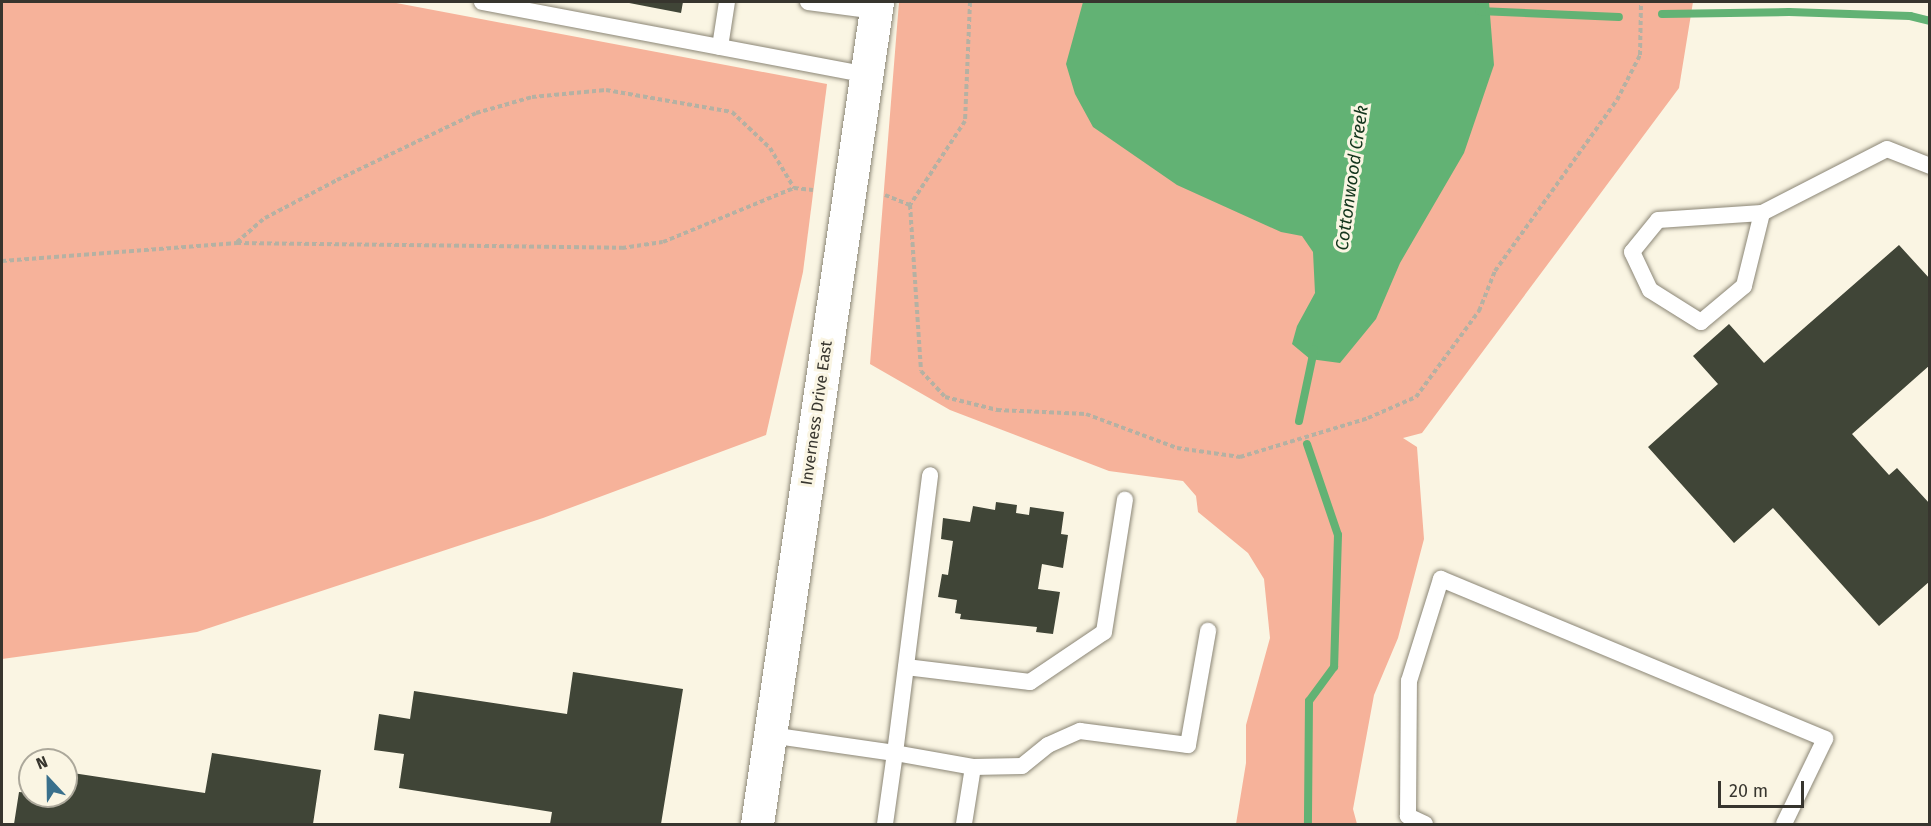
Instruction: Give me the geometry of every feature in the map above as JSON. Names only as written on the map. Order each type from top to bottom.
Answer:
[{"type":"main road","name":"Inverness Drive East","points":[[757,825],[877,6]]},
{"type":"lane","points":[[482,2],[867,75]]},
{"type":"lane","points":[[720,47],[727,2]]},
{"type":"lane","points":[[808,2],[877,6]]},
{"type":"lane","points":[[1762,213],[1744,285],[1701,322],[1650,290],[1632,252],[1658,220],[1762,213],[1887,149],[1929,166]]},
{"type":"lane","points":[[885,825],[930,475]]},
{"type":"lane","points":[[906,667],[1030,682],[1104,632],[1125,500]]},
{"type":"lane","points":[[1425,825],[1407,816],[1409,681],[1442,579],[1825,739],[1784,825]]},
{"type":"lane","points":[[770,735],[973,767],[1022,766],[1048,746],[1080,731],[1188,745],[1208,631]]},
{"type":"lane","points":[[964,825],[973,767]]},
{"type":"path","points":[[970,2],[965,121],[910,205],[921,371],[945,398],[997,410],[1086,414],[1177,448],[1240,456],[1368,418],[1416,397],[1479,311],[1495,271],[1617,100],[1640,55],[1641,2]]},
{"type":"path","points":[[237,243],[265,218],[337,180],[476,113],[532,97],[606,90],[732,112],[770,147],[794,188]]},
{"type":"path","points":[[2,261],[237,243],[622,248],[663,242],[794,188],[813,190]]},
{"type":"path","points":[[885,195],[910,205]]},
{"type":"shaded area","points":[[2,2],[391,2],[827,84],[803,272],[766,435],[543,518],[197,632],[2,659]]},
{"type":"shaded area","points":[[899,2],[1693,2],[1679,88],[1422,433],[1403,438],[1417,447],[1424,539],[1398,638],[1374,695],[1353,809],[1357,824],[1236,824],[1246,763],[1246,725],[1270,638],[1264,579],[1248,553],[1198,512],[1196,496],[1183,481],[1109,471],[950,410],[870,364]]},
{"type":"water","points":[[1083,2],[1489,2],[1494,65],[1464,153],[1400,263],[1376,319],[1340,363],[1310,359],[1292,344],[1297,326],[1315,293],[1313,252],[1302,236],[1281,232],[1177,185],[1093,127],[1075,94],[1066,64]]},
{"type":"building","points":[[624,2],[683,2],[681,13]]},
{"type":"building","points":[[1899,245],[1930,279],[1930,365],[1852,434],[1889,475],[1897,468],[1930,504],[1930,581],[1879,626],[1773,508],[1734,543],[1648,447],[1718,384],[1693,356],[1729,324],[1764,363]]},
{"type":"building","points":[[996,502],[1017,505],[1016,513],[1029,515],[1030,507],[1064,512],[1061,534],[1068,535],[1063,568],[1042,564],[1038,589],[1060,592],[1053,634],[1036,632],[1037,627],[960,619],[961,614],[955,613],[957,600],[938,597],[942,574],[948,575],[953,541],[941,539],[943,518],[970,522],[973,506],[995,510]]},
{"type":"building","points":[[573,672],[683,689],[661,824],[550,824],[552,812],[399,788],[404,754],[374,750],[379,714],[410,719],[414,691],[567,714]]},
{"type":"building","points":[[212,753],[321,770],[313,824],[14,824],[18,798],[18,808],[78,808],[78,774],[205,793]]},
{"type":"waterway","points":[[1479,11],[1619,17]]},
{"type":"waterway","points":[[1662,14],[1789,12],[1910,16],[1930,21]]},
{"type":"waterway","name":"Cottonwood Creek","points":[[1299,421],[1314,350]]},
{"type":"waterway","name":"Cottonwood Creek","points":[[1307,444],[1338,535],[1334,667],[1309,701],[1308,824]]}]
